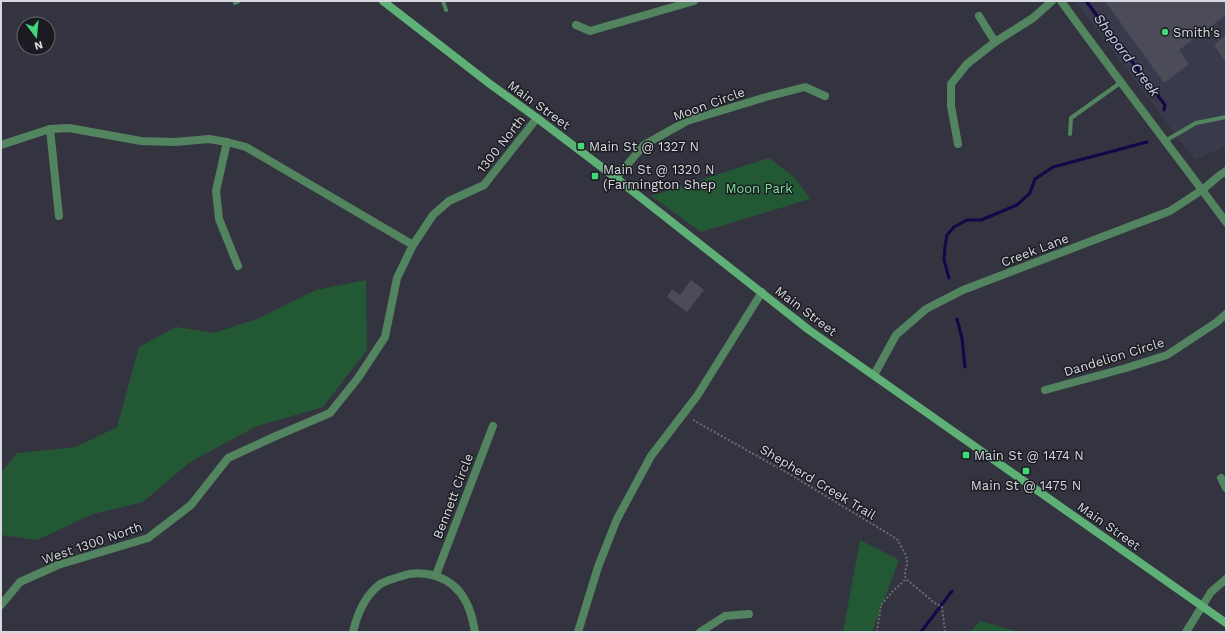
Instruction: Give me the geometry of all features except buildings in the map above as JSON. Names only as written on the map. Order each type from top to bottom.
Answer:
[{"type":"main road","name":"Main Street","points":[[385,2],[490,84],[616,178],[809,330],[1226,623]]},
{"type":"street","points":[[576,25],[590,31],[694,1]]},
{"type":"street","points":[[958,144],[951,106],[951,84],[967,64],[995,42],[1033,18],[1052,1]]},
{"type":"street","points":[[1061,1],[1120,83],[1226,222]]},
{"type":"street","points":[[979,16],[995,42]]},
{"type":"street","name":"Moon Circle","points":[[616,178],[644,145],[688,122],[766,97],[805,87],[825,96]]},
{"type":"street","name":"1300 North","points":[[413,245],[433,215],[449,202],[484,184],[537,118]]},
{"type":"street","points":[[1,145],[50,129],[69,128],[141,141],[175,142],[209,139],[227,142],[246,147],[413,245]]},
{"type":"street","points":[[50,129],[59,216]]},
{"type":"street","points":[[227,142],[216,191],[219,219],[238,266]]},
{"type":"street","name":"Creek Lane","points":[[874,375],[896,335],[926,308],[963,290],[1170,211],[1202,190],[1226,171]]},
{"type":"street","name":"West 1300 North","points":[[1,605],[20,582],[58,566],[148,538],[191,505],[228,458],[330,413],[358,378],[385,337],[397,278],[413,245]]},
{"type":"street","points":[[578,632],[598,567],[617,518],[651,456],[697,396],[762,292]]},
{"type":"street","name":"Dandelion Circle","points":[[1045,390],[1167,355],[1217,322],[1226,314]]},
{"type":"street","name":"Bennett Circle","points":[[436,575],[493,426]]},
{"type":"street","points":[[1222,478],[1226,488]]},
{"type":"street","points":[[353,632],[362,604],[379,584],[410,573],[436,575],[452,585],[465,599],[473,619],[475,632]]},
{"type":"street","points":[[1186,632],[1211,592],[1226,579]]},
{"type":"street","points":[[700,632],[725,616],[749,614]]},
{"type":"lane","points":[[444,1],[446,10]]},
{"type":"lane","points":[[1070,134],[1071,118],[1120,83]]},
{"type":"lane","points":[[1165,141],[1196,123],[1226,117]]},
{"type":"path","name":"Shepherd Creek Trail","points":[[694,420],[897,539],[906,555],[906,579]]},
{"type":"path","points":[[877,632],[880,605],[906,579],[933,602],[942,607],[945,632]]},
{"type":"shaded area","points":[[1075,1],[1226,1],[1226,146],[1195,160]]},
{"type":"green space","name":"Moon Park","points":[[769,158],[795,178],[810,199],[701,232],[651,196]]},
{"type":"green space","points":[[366,280],[367,350],[323,407],[257,426],[190,462],[143,502],[93,514],[37,540],[1,535],[1,473],[17,453],[76,447],[117,427],[139,347],[176,327],[214,333],[257,319],[316,290]]},
{"type":"green space","points":[[860,540],[899,560],[872,632],[843,632]]},
{"type":"green space","points":[[980,621],[1019,632],[970,632]]},
{"type":"waterway","name":"Shepard Creek","points":[[1086,1],[1165,105],[1164,110]]},
{"type":"waterway","name":"Shepard Creek","points":[[949,278],[944,260],[945,247],[947,235],[954,227],[967,220],[981,220],[1017,205],[1030,193],[1035,179],[1053,167],[1147,142]]},
{"type":"waterway","name":"Shepard Creek","points":[[957,319],[962,338],[965,367]]},
{"type":"waterway","name":"Shepard Creek","points":[[921,632],[952,591]]},
{"type":"place","name":"Smith's","points":[[1165,32]]},
{"type":"place","name":"Main St @ 1327 N","points":[[581,146]]},
{"type":"place","name":"Main St @ 1320 N (Farmington Shep","points":[[595,176]]},
{"type":"place","name":"Main St @ 1474 N","points":[[966,455]]},
{"type":"place","name":"Main St @ 1475 N","points":[[1026,471]]}]
